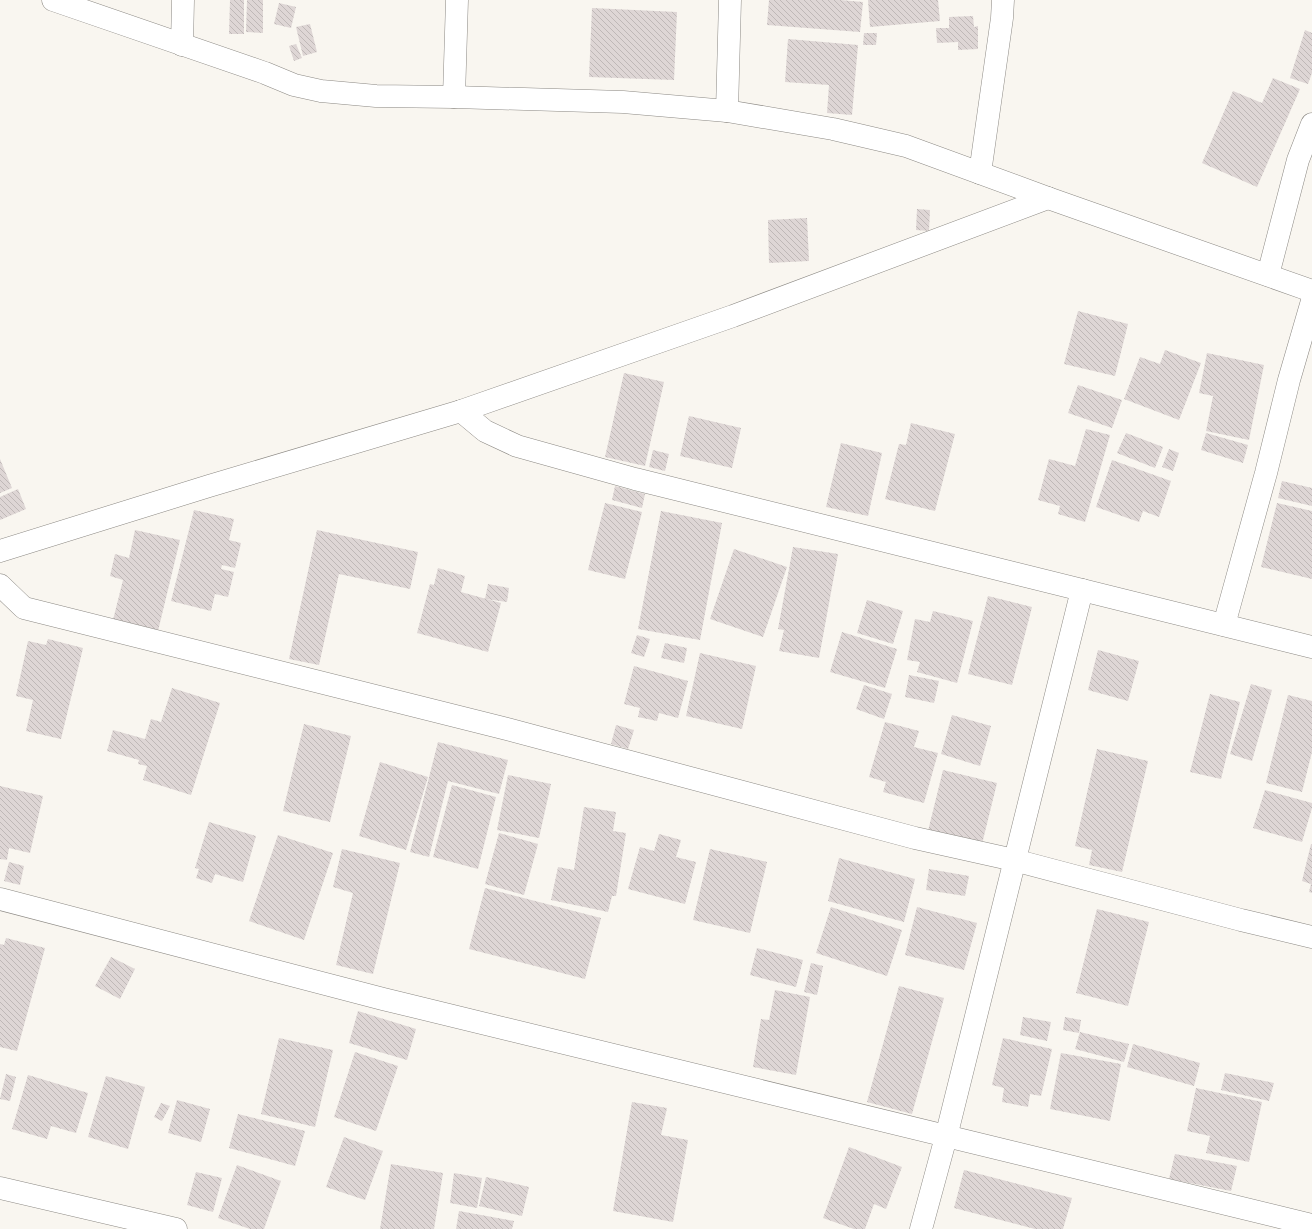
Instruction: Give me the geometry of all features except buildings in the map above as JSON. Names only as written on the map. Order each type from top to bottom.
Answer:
[{"type":"street","points":[[53,0],[294,85],[321,91],[376,96],[623,102],[727,111],[833,129],[906,146],[1048,198],[1312,291]]},
{"type":"street","points":[[182,45],[183,0]]},
{"type":"street","points":[[454,97],[457,0]]},
{"type":"street","points":[[727,111],[730,0]]},
{"type":"street","points":[[980,173],[1002,18],[1003,0]]},
{"type":"street","points":[[1268,275],[1298,160],[1312,124]]},
{"type":"street","points":[[0,551],[209,486],[461,411],[733,316],[1048,198]]},
{"type":"street","points":[[1224,625],[1266,473],[1289,380],[1312,301]]},
{"type":"street","points":[[461,411],[485,431],[517,446],[635,479],[1312,647]]},
{"type":"street","points":[[0,585],[24,608],[507,728],[914,838],[1014,860],[1241,920],[1312,937]]},
{"type":"street","points":[[921,1229],[946,1137],[1082,590]]},
{"type":"street","points":[[0,899],[383,998],[1312,1226]]},
{"type":"street","points":[[0,1188],[176,1229]]}]
